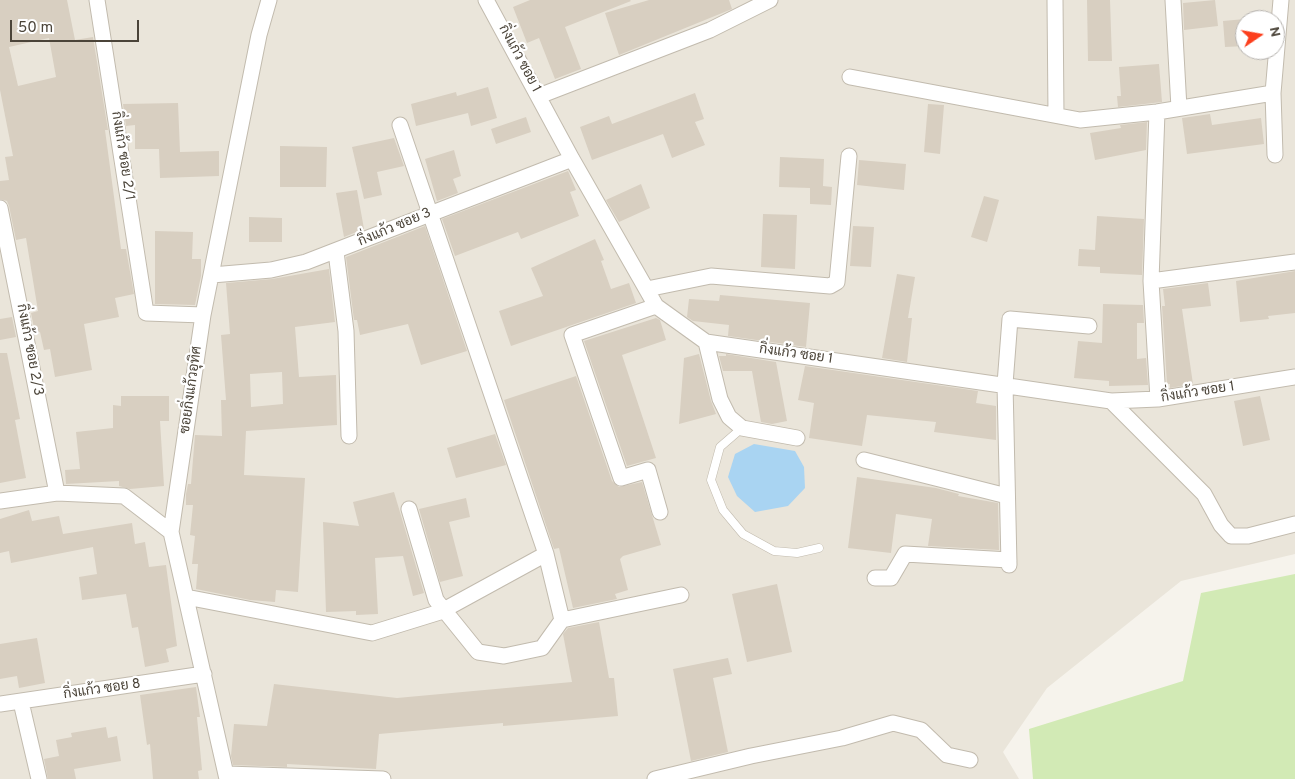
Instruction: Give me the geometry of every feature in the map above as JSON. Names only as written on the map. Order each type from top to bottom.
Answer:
[{"type":"street","name":"กิ่งแก้ว ซอย 2/1","points":[[97,0],[146,313],[202,315]]},
{"type":"street","name":"ซอยกิ่งแก้วอุทิศ","points":[[226,776],[171,532],[202,315],[212,275],[259,35],[269,0]]},
{"type":"street","name":"กิ่งแก้ว ซอย 1","points":[[488,0],[572,159],[656,306],[706,342],[1005,384],[1111,401],[1158,400],[1295,377]]},
{"type":"street","points":[[539,96],[710,30],[770,0]]},
{"type":"street","points":[[1055,0],[1056,115]]},
{"type":"street","points":[[1173,0],[1178,108]]},
{"type":"street","points":[[1275,155],[1273,93],[1285,2]]},
{"type":"street","points":[[850,76],[1080,120],[1157,112],[1273,93]]},
{"type":"street","points":[[1157,112],[1151,281],[1158,400]]},
{"type":"street","points":[[400,125],[546,554],[562,620]]},
{"type":"street","points":[[647,289],[712,276],[830,286],[836,282],[849,156]]},
{"type":"street","name":"กิ่งแก้ว ซอย 3","points":[[212,275],[271,270],[336,252],[430,213],[572,159]]},
{"type":"street","name":"กิ่งแก้ว ซอย 2/3","points":[[0,208],[57,493]]},
{"type":"street","points":[[336,252],[346,331],[349,436]]},
{"type":"street","points":[[1151,281],[1295,262]]},
{"type":"street","points":[[656,306],[572,334],[621,478],[648,470],[660,512]]},
{"type":"street","points":[[876,578],[891,578],[905,554],[1009,562],[1005,384],[1010,319],[1089,326]]},
{"type":"street","points":[[706,342],[720,400],[729,417],[742,428],[797,438]]},
{"type":"street","points":[[1111,401],[1204,494],[1221,525],[1231,536],[1248,536],[1295,524]]},
{"type":"street","points":[[864,460],[1007,496]]},
{"type":"street","points":[[0,501],[57,493],[124,496],[171,532]]},
{"type":"street","points":[[409,509],[436,600],[478,652],[504,656],[542,648],[562,620],[681,595]]},
{"type":"street","points":[[186,597],[372,633],[444,610],[546,554]]},
{"type":"street","name":"กิ่งแก้ว ซอย 8","points":[[0,704],[204,674]]},
{"type":"street","points":[[21,702],[39,779]]},
{"type":"street","points":[[655,779],[751,756],[842,738],[893,723],[920,730],[946,755],[970,760]]},
{"type":"street","points":[[226,776],[383,779]]},
{"type":"lane","points":[[742,428],[720,447],[711,480],[723,510],[743,534],[774,551],[797,553],[819,548]]},
{"type":"shaded area","points":[[0,0],[1295,0],[1295,554],[1181,581],[1047,688],[1003,752],[1019,779],[0,779]]},
{"type":"green space","points":[[1295,574],[1295,779],[1033,779],[1029,729],[1183,681],[1201,593]]},
{"type":"water","points":[[754,444],[795,451],[804,467],[805,488],[788,506],[755,512],[737,496],[728,477],[735,454]]},
{"type":"building","points":[[0,0],[67,0],[75,40],[93,37],[108,130],[105,130],[121,249],[126,249],[134,294],[115,298],[119,317],[84,324],[92,370],[55,377],[50,349],[44,350],[40,332],[35,333],[31,313],[38,311],[26,238],[16,240],[9,206],[7,201],[0,199],[0,181],[9,180],[5,157],[13,156],[0,90]],"holes":[[[49,38],[56,77],[18,86],[9,47]]]},
{"type":"building","points":[[530,0],[631,1],[565,27],[581,69],[555,79],[539,38],[527,43],[513,7]]},
{"type":"building","points":[[649,0],[729,0],[732,9],[619,55],[605,13]]},
{"type":"building","points":[[1087,0],[1110,0],[1112,61],[1088,61]]},
{"type":"building","points":[[1215,0],[1218,26],[1184,30],[1183,3]]},
{"type":"building","points":[[1235,20],[1235,46],[1225,47],[1223,21]]},
{"type":"building","points":[[1159,64],[1162,102],[1118,107],[1117,96],[1121,96],[1119,67]]},
{"type":"building","points":[[488,87],[497,118],[471,126],[468,113],[416,126],[411,104],[456,92],[457,96]]},
{"type":"building","points":[[695,93],[704,119],[695,122],[705,145],[672,158],[663,134],[592,160],[580,127],[609,116],[612,124]]},
{"type":"building","points":[[178,103],[180,152],[219,151],[219,176],[160,178],[159,149],[135,149],[135,125],[126,126],[123,104]]},
{"type":"building","points":[[928,104],[944,105],[940,154],[924,152]]},
{"type":"building","points":[[1210,114],[1212,125],[1261,118],[1264,144],[1187,154],[1182,118]]},
{"type":"building","points":[[526,117],[531,132],[496,144],[491,129]]},
{"type":"building","points":[[1147,122],[1146,150],[1095,160],[1090,133],[1121,128],[1120,125]]},
{"type":"building","points":[[394,138],[404,166],[377,172],[382,195],[364,199],[352,147]]},
{"type":"building","points":[[280,146],[327,147],[326,187],[280,187]]},
{"type":"building","points":[[454,150],[461,176],[453,179],[458,193],[437,201],[425,159]]},
{"type":"building","points":[[780,157],[824,159],[823,186],[832,187],[831,205],[810,204],[810,188],[779,187]]},
{"type":"building","points":[[859,160],[906,164],[904,190],[857,185]]},
{"type":"building","points":[[568,171],[576,190],[570,192],[579,216],[521,239],[518,232],[455,256],[442,219]]},
{"type":"building","points":[[641,184],[650,208],[619,222],[606,200]]},
{"type":"building","points":[[357,190],[364,229],[344,237],[336,193]]},
{"type":"building","points":[[984,196],[999,200],[987,242],[971,237]]},
{"type":"building","points":[[763,214],[797,215],[795,269],[761,267]]},
{"type":"building","points":[[1097,216],[1144,219],[1142,275],[1100,273],[1100,267],[1078,266],[1079,249],[1095,250]]},
{"type":"building","points":[[249,217],[282,218],[282,242],[249,242]]},
{"type":"building","points":[[425,226],[467,351],[421,365],[408,324],[360,335],[357,320],[354,320],[346,257]]},
{"type":"building","points":[[853,226],[874,227],[871,267],[850,266]]},
{"type":"building","points":[[155,231],[193,232],[192,259],[201,259],[201,276],[195,305],[155,304]]},
{"type":"building","points":[[595,239],[604,260],[601,261],[611,289],[629,283],[636,303],[511,346],[499,311],[543,296],[531,268]]},
{"type":"building","points":[[329,269],[335,322],[295,327],[299,377],[336,375],[337,425],[246,431],[244,475],[305,478],[298,592],[276,590],[275,602],[250,600],[196,589],[198,564],[192,564],[195,536],[190,535],[193,505],[186,505],[188,484],[191,484],[195,435],[222,436],[221,400],[226,400],[221,335],[230,334],[226,283],[272,279]],"holes":[[[282,372],[283,404],[251,407],[250,374]]]},
{"type":"building","points":[[1295,271],[1295,313],[1268,316],[1269,319],[1240,322],[1236,281]]},
{"type":"building","points":[[897,274],[915,277],[908,318],[912,318],[907,362],[882,358]]},
{"type":"building","points":[[1208,283],[1211,306],[1182,309],[1193,384],[1170,388],[1170,384],[1167,384],[1162,306],[1165,306],[1163,289]]},
{"type":"building","points":[[720,295],[810,303],[806,347],[728,336],[729,325],[693,321],[687,317],[689,299],[719,301]]},
{"type":"building","points":[[1103,304],[1143,305],[1144,323],[1137,323],[1137,359],[1146,358],[1148,385],[1109,386],[1109,381],[1074,378],[1078,341],[1102,343]]},
{"type":"building","points":[[12,317],[16,337],[0,340],[0,319]]},
{"type":"building","points":[[656,318],[660,320],[666,340],[622,355],[656,458],[627,466],[584,341]]},
{"type":"building","points":[[0,353],[7,353],[20,419],[15,420],[26,478],[0,483]]},
{"type":"building","points":[[699,354],[716,414],[679,424],[684,358]]},
{"type":"building","points":[[726,354],[776,362],[787,421],[772,424],[761,422],[752,371],[723,371],[719,356],[726,356]]},
{"type":"building","points":[[805,366],[978,391],[976,403],[996,406],[996,440],[934,432],[936,422],[867,415],[862,446],[809,438],[814,403],[798,400]]},
{"type":"building","points":[[576,376],[612,481],[619,487],[642,482],[661,545],[623,556],[620,559],[628,590],[615,594],[617,599],[573,608],[559,548],[554,549],[504,400]]},
{"type":"building","points":[[121,396],[169,396],[169,421],[160,421],[164,486],[130,489],[119,486],[119,481],[66,484],[65,470],[80,469],[76,432],[113,428],[113,405],[121,406]]},
{"type":"building","points":[[1260,396],[1270,440],[1243,446],[1234,401]]},
{"type":"building","points":[[495,434],[506,465],[456,478],[447,448]]},
{"type":"building","points":[[857,477],[936,488],[959,494],[958,496],[998,503],[999,550],[928,546],[932,519],[896,514],[891,553],[848,548]]},
{"type":"building","points":[[394,492],[424,593],[413,596],[403,556],[375,558],[378,614],[356,615],[356,611],[326,612],[323,522],[359,526],[353,502]]},
{"type":"building","points":[[466,498],[470,517],[449,522],[463,576],[440,582],[419,509]]},
{"type":"building","points":[[29,510],[32,521],[59,516],[63,534],[132,523],[135,544],[145,542],[149,567],[166,565],[177,646],[166,649],[169,662],[145,667],[138,627],[132,628],[126,594],[82,600],[79,577],[97,574],[93,547],[11,563],[9,551],[0,553],[0,519]]},
{"type":"building","points":[[777,584],[792,652],[747,662],[732,594]]},
{"type":"building","points":[[599,622],[609,678],[614,678],[618,716],[503,726],[503,723],[379,734],[376,769],[287,764],[287,767],[233,765],[231,756],[234,724],[267,726],[274,684],[397,698],[572,682],[563,634],[568,628]]},
{"type":"building","points":[[37,638],[45,683],[19,688],[17,676],[0,679],[0,644]]},
{"type":"building","points":[[728,658],[732,674],[713,678],[728,752],[691,761],[673,669]]},
{"type":"building","points":[[196,687],[200,717],[197,717],[202,770],[198,771],[199,779],[153,779],[150,744],[147,745],[140,695]]},
{"type":"building","points":[[106,727],[108,738],[117,736],[121,761],[74,769],[76,779],[48,779],[44,759],[59,756],[56,740],[72,737],[71,733]]}]
